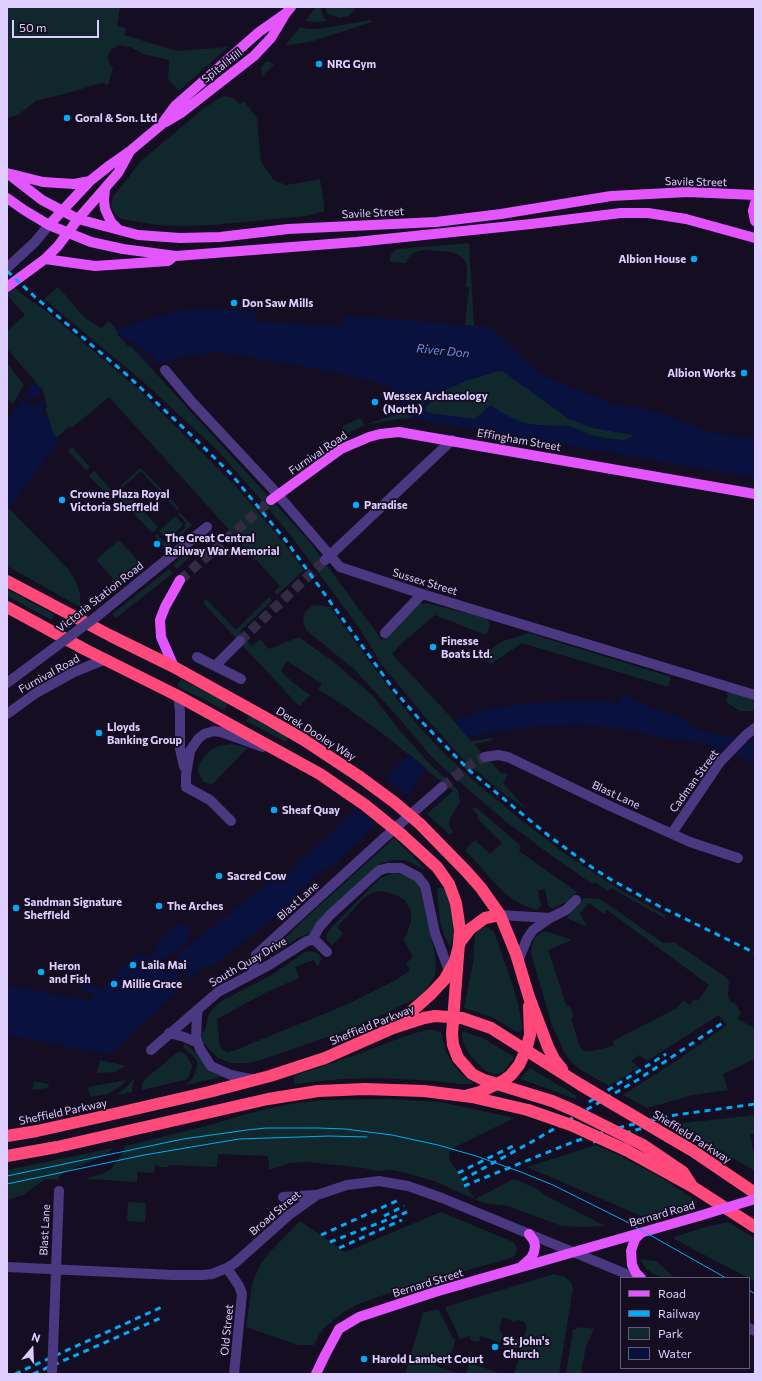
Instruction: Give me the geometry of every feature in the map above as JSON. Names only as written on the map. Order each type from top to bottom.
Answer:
[{"type":"highway","name":"Derek Dooley Way","points":[[7,581],[174,667],[304,740],[360,777],[394,802],[420,824],[471,877],[481,888],[500,915],[518,961],[529,997]]},
{"type":"highway","points":[[7,607],[289,756],[320,774],[366,805],[402,835],[437,867],[448,884],[456,903],[460,930],[452,1017],[452,1040],[456,1053],[461,1062],[472,1074],[496,1084],[552,1101],[642,1145],[665,1158],[683,1172],[693,1187]]},
{"type":"highway","points":[[393,1028],[431,994],[445,979],[455,961],[458,948],[466,933],[484,918],[500,915]]},
{"type":"highway","points":[[461,1095],[480,1092],[506,1078],[517,1068],[526,1050],[530,1035],[529,997]]},
{"type":"highway","points":[[529,997],[554,1059],[563,1071],[577,1082]]},
{"type":"highway","name":"Sheffield Parkway","points":[[7,1136],[37,1132],[255,1080],[325,1058],[393,1028],[424,1018],[435,1016],[452,1017],[462,1018],[490,1028],[693,1151],[755,1193]]},
{"type":"highway","points":[[7,1156],[57,1147],[290,1094],[318,1091],[381,1089],[424,1091],[488,1100],[528,1110],[571,1124],[626,1150],[693,1187],[755,1227]]},
{"type":"main road","name":"Spital Hill","points":[[49,225],[90,181],[130,151],[161,125],[181,113],[254,56],[271,38],[289,10]]},
{"type":"main road","name":"Spital Hill","points":[[161,125],[175,106],[259,32],[289,10]]},
{"type":"main road","name":"Spital Hill","points":[[7,287],[45,259],[58,246],[78,219],[118,173],[130,151]]},
{"type":"main road","points":[[7,173],[43,182],[74,184],[90,181]]},
{"type":"main road","name":"Savile Street","points":[[7,173],[37,197],[78,219],[120,230],[155,236],[185,238],[220,237],[288,229],[451,220],[501,214],[611,196],[688,192],[755,196]]},
{"type":"main road","points":[[105,189],[104,209],[111,222],[120,230]]},
{"type":"main road","points":[[7,198],[49,225],[91,242],[109,247],[176,256],[369,241],[621,213],[648,213],[686,219],[755,238]]},
{"type":"main road","points":[[755,204],[753,213],[755,221]]},
{"type":"main road","points":[[45,259],[95,266],[168,261],[176,256]]},
{"type":"main road","name":"Furnival Road","points":[[275,497],[341,449],[369,437],[399,432],[452,440]]},
{"type":"main road","name":"Effingham Street","points":[[452,440],[755,494]]},
{"type":"main road","points":[[174,667],[161,637],[160,620],[165,607],[180,580]]},
{"type":"main road","name":"Bernard Road","points":[[576,1253],[755,1199]]},
{"type":"main road","points":[[640,1277],[632,1265],[631,1251],[635,1239],[643,1232]]},
{"type":"main road","points":[[517,1269],[526,1263],[534,1252],[536,1246],[530,1234]]},
{"type":"main road","name":"Bernard Street","points":[[316,1374],[334,1335],[339,1329],[352,1320],[435,1292],[576,1253]]},
{"type":"street","name":"Spital Hill","points":[[7,268],[49,225]]},
{"type":"street","name":"Sussex Street","points":[[165,370],[327,558],[343,568],[422,594],[755,695]]},
{"type":"street","points":[[327,558],[452,440]]},
{"type":"street","name":"Victoria Station Road","points":[[7,683],[96,617],[207,527]]},
{"type":"street","points":[[384,633],[422,594]]},
{"type":"street","points":[[215,666],[240,641]]},
{"type":"street","points":[[197,657],[241,679]]},
{"type":"street","name":"Furnival Road","points":[[7,714],[36,694],[74,672],[106,659]]},
{"type":"street","points":[[178,696],[180,711],[180,749],[186,775]]},
{"type":"street","name":"Cadman Street","points":[[672,833],[720,762],[755,728]]},
{"type":"street","points":[[231,821],[210,800],[186,787],[189,755],[192,746],[200,736],[211,732],[221,732],[289,756]]},
{"type":"street","name":"Blast Lane","points":[[485,757],[498,755],[508,757],[610,806],[690,842],[738,858]]},
{"type":"street","name":"Blast Lane","points":[[251,974],[256,955],[442,787]]},
{"type":"street","points":[[326,952],[321,946],[312,940],[320,926],[374,874],[380,870],[388,868],[401,868],[418,876],[424,886],[435,933],[450,971],[454,998]]},
{"type":"street","points":[[518,961],[533,930],[550,918],[561,913],[576,900]]},
{"type":"street","points":[[500,915],[550,918]]},
{"type":"street","name":"South Quay Drive","points":[[151,1050],[218,992],[269,965],[307,941],[312,940]]},
{"type":"street","points":[[198,1008],[196,1028],[198,1044],[203,1055],[211,1066],[231,1075],[255,1080]]},
{"type":"street","points":[[169,1034],[184,1037],[198,1044]]},
{"type":"street","name":"Broad Street","points":[[7,1267],[193,1276],[212,1274],[235,1263],[289,1215],[317,1195],[339,1187],[379,1182],[402,1184],[442,1198],[634,1277]]},
{"type":"street","name":"Blast Lane","points":[[52,1373],[55,1270],[60,1191]]},
{"type":"street","points":[[283,1197],[317,1195]]},
{"type":"street","name":"Old Street","points":[[227,1268],[239,1286],[242,1294],[234,1374]]},
{"type":"green space","points":[[7,7],[120,7],[117,26],[126,28],[124,35],[177,51],[228,47],[179,91],[168,79],[169,60],[143,54],[130,47],[119,45],[112,49],[108,55],[108,61],[113,68],[108,85],[104,83],[98,84],[36,101],[18,115],[7,118]]},
{"type":"green space","points":[[316,7],[320,7],[323,16],[327,21],[305,21]]},
{"type":"green space","points":[[325,7],[356,7],[348,16],[340,18],[327,13]]},
{"type":"green space","points":[[371,20],[372,22],[310,42],[289,45],[286,44],[300,27],[319,29]]},
{"type":"green space","points":[[267,61],[274,65],[263,75],[264,77],[262,76],[261,67]]},
{"type":"green space","points":[[227,96],[233,98],[240,104],[244,101],[257,118],[261,162],[274,180],[286,185],[320,179],[324,211],[306,216],[213,225],[182,226],[157,225],[118,217],[111,206],[113,196],[141,161],[204,108],[221,97]]},
{"type":"green space","points":[[469,243],[474,326],[491,327],[505,340],[343,316],[465,325],[469,287],[466,287],[467,269],[463,258],[452,252],[428,250],[413,253],[408,258],[406,263],[390,262],[391,254],[397,249]]},
{"type":"green space","points":[[7,281],[50,314],[137,388],[233,483],[276,533],[304,570],[277,595],[274,592],[280,586],[109,397],[72,428],[70,426],[56,438],[53,434],[43,400],[26,394],[35,381],[7,349],[7,331],[25,315],[7,295]]},
{"type":"green space","points":[[58,287],[85,318],[101,328],[109,321],[309,541],[382,640],[419,604],[426,603],[486,618],[490,626],[486,635],[435,615],[401,644],[392,654],[450,716],[471,741],[493,738],[490,741],[474,744],[501,773],[508,774],[503,783],[526,809],[503,793],[464,760],[425,717],[382,665],[360,629],[292,537],[218,451],[147,385],[44,299]]},
{"type":"green space","points":[[7,363],[24,385],[13,404],[9,400],[7,402]]},
{"type":"green space","points":[[497,371],[503,371],[569,419],[634,436],[669,462],[410,418],[365,425],[405,411],[402,405],[436,398],[443,391],[470,379]]},
{"type":"green space","points":[[360,418],[365,425],[348,433],[341,427]]},
{"type":"green space","points":[[72,447],[90,467],[86,470],[68,451]]},
{"type":"green space","points":[[139,469],[142,469],[179,508],[177,510],[141,471],[122,488],[120,486]]},
{"type":"green space","points":[[94,471],[113,492],[109,496],[89,476]]},
{"type":"green space","points":[[127,493],[158,527],[152,533],[120,499]]},
{"type":"green space","points":[[9,508],[69,570],[80,593],[80,607],[7,566],[7,511]]},
{"type":"green space","points":[[179,512],[192,525],[166,549],[154,536],[157,534],[163,541],[168,543],[184,529],[186,523],[178,514]]},
{"type":"green space","points":[[175,516],[182,523],[182,526],[168,539],[165,538],[159,531]]},
{"type":"green space","points":[[119,540],[143,566],[121,587],[96,560]]},
{"type":"green space","points":[[190,551],[193,554],[177,569],[173,565]]},
{"type":"green space","points":[[169,569],[173,573],[116,618],[112,614]]},
{"type":"green space","points":[[7,589],[54,614],[51,620],[7,596]]},
{"type":"green space","points":[[269,597],[272,601],[239,632],[252,646],[260,639],[269,649],[299,637],[334,662],[374,697],[401,732],[431,765],[458,790],[460,802],[449,820],[449,826],[453,832],[450,835],[427,814],[453,791],[387,737],[318,689],[322,684],[287,661],[281,671],[291,681],[310,695],[299,706],[203,603],[206,599],[236,630]]},
{"type":"green space","points":[[320,605],[330,607],[399,702],[422,730],[474,781],[564,853],[617,888],[665,915],[666,919],[611,888],[608,891],[595,882],[592,884],[504,820],[448,772],[430,755],[355,670],[306,630],[303,622],[306,611],[312,606]]},
{"type":"green space","points":[[529,633],[671,677],[668,687],[522,643],[491,664],[482,655],[503,641]]},
{"type":"green space","points":[[181,679],[228,703],[224,710],[177,686]]},
{"type":"green space","points":[[730,691],[755,700],[755,711],[740,711],[726,702],[728,695],[725,694]]},
{"type":"green space","points":[[250,715],[289,736],[286,742],[246,721]]},
{"type":"green space","points":[[230,744],[247,748],[214,783],[210,784],[204,782],[198,773],[199,764],[203,758],[211,750],[218,746]]},
{"type":"green space","points":[[470,807],[477,808],[521,846],[519,851],[577,892],[568,901],[552,909],[548,905],[545,889],[538,890],[541,906],[536,910],[521,904],[504,893],[465,850],[475,840],[490,854],[502,843],[477,818],[478,815]]},
{"type":"green space","points":[[394,838],[426,870],[405,860],[392,860],[379,865],[310,933],[298,938],[275,954],[273,951],[297,926]]},
{"type":"green space","points":[[393,873],[406,875],[415,881],[420,887],[435,953],[436,966],[435,976],[426,990],[417,998],[382,1015],[339,1033],[258,1061],[231,1063],[218,1058],[208,1048],[204,1043],[201,1032],[205,1031],[208,1016],[216,1005],[270,976],[305,952],[309,951],[318,953],[322,959],[317,966],[314,960],[295,967],[299,978],[267,992],[217,1019],[220,1047],[227,1052],[233,1051],[348,1004],[396,980],[410,970],[406,963],[413,957],[403,939],[407,934],[411,921],[411,911],[405,900],[396,895],[381,891],[372,893],[364,898],[337,927],[343,934],[332,945],[327,940],[326,936],[330,929],[380,878]]},
{"type":"green space","points":[[437,888],[445,888],[450,902],[453,916],[453,937],[450,946],[444,935],[440,921]]},
{"type":"green space","points":[[583,899],[599,899],[663,943],[674,942],[726,977],[729,982],[728,996],[730,1002],[735,1003],[741,1013],[737,1018],[755,1029],[755,1059],[723,1074],[728,1090],[693,1095],[647,1108],[623,1095],[676,1061],[727,1025],[719,1015],[647,1061],[639,1055],[631,1061],[639,1067],[609,1086],[572,1063],[564,1052],[552,1025],[532,957],[532,945],[535,938],[539,934],[549,932],[572,940],[548,950],[567,1007],[570,1006],[574,1017],[571,1018],[580,1047],[585,1051],[614,1046],[613,1041],[677,1008],[683,1000],[690,1005],[694,999],[698,1001],[709,985],[607,910],[604,914],[589,903],[580,913],[587,927],[567,918],[572,910]]},
{"type":"green space","points":[[487,927],[494,932],[513,986],[519,1007],[522,1026],[522,1030],[519,1032],[492,1017],[464,1008],[473,963],[475,934],[478,929]]},
{"type":"green space","points":[[425,1030],[441,1032],[446,1051],[452,1063],[461,1074],[474,1084],[378,1078],[341,1079],[295,1084],[293,1076]]},
{"type":"green space","points":[[462,1031],[483,1038],[514,1058],[503,1072],[496,1074],[489,1073],[482,1068],[465,1047],[462,1038]]},
{"type":"green space","points":[[185,1043],[196,1053],[206,1066],[225,1076],[186,1085],[193,1078],[197,1067],[197,1062],[194,1057],[183,1047]]},
{"type":"green space","points":[[179,1051],[185,1054],[192,1065],[188,1078],[142,1090],[142,1084],[145,1079]]},
{"type":"green space","points":[[100,1060],[125,1066],[115,1072],[97,1073]]},
{"type":"green space","points":[[530,1068],[577,1096],[575,1099],[520,1079]]},
{"type":"green space","points":[[135,1078],[132,1092],[115,1096],[125,1088]]},
{"type":"green space","points":[[127,1080],[121,1086],[108,1094],[90,1097],[88,1087]]},
{"type":"green space","points":[[34,1081],[49,1084],[48,1088],[32,1090]]},
{"type":"green space","points":[[389,1099],[441,1102],[514,1118],[451,1149],[449,1159],[475,1199],[514,1179],[537,1189],[545,1195],[605,1226],[562,1226],[508,1206],[484,1203],[434,1181],[391,1170],[378,1171],[307,1162],[290,1163],[269,1170],[268,1156],[218,1154],[217,1167],[168,1165],[168,1167],[159,1167],[159,1165],[155,1165],[154,1173],[137,1172],[137,1182],[87,1179],[111,1169],[122,1154],[125,1146],[271,1108],[297,1103],[324,1100]]},
{"type":"green space","points":[[755,1115],[755,1134],[750,1134],[755,1160],[755,1171],[675,1124]]},
{"type":"green space","points":[[596,1145],[657,1175],[698,1202],[658,1214],[641,1216],[527,1167]]},
{"type":"green space","points":[[113,1148],[107,1155],[65,1172],[58,1180],[45,1179],[23,1195],[7,1200],[7,1170]]},
{"type":"green space","points":[[128,1202],[146,1203],[145,1222],[127,1221]]},
{"type":"green space","points":[[441,1212],[511,1241],[516,1245],[516,1254],[511,1258],[410,1286],[358,1304],[344,1312],[325,1327],[314,1345],[298,1345],[246,1327],[252,1284],[260,1265],[267,1255],[300,1221],[345,1252]]},
{"type":"green space","points":[[728,1222],[755,1238],[755,1285],[753,1284],[754,1281],[750,1279],[750,1277],[746,1277],[674,1239],[675,1237],[705,1227]]},
{"type":"green space","points":[[640,1259],[656,1261],[674,1277],[661,1277],[646,1269]]},
{"type":"green space","points":[[554,1274],[565,1277],[571,1282],[573,1288],[559,1374],[514,1374],[522,1350],[509,1346],[512,1337],[519,1340],[524,1337],[527,1327],[524,1322],[517,1320],[513,1322],[505,1318],[502,1319],[499,1328],[501,1333],[503,1333],[500,1343],[481,1336],[479,1342],[470,1340],[470,1336],[460,1339],[445,1307]]},
{"type":"green space","points":[[438,1309],[455,1340],[451,1357],[445,1359],[438,1356],[436,1366],[460,1374],[405,1374],[423,1313]]},
{"type":"green space","points":[[580,1327],[594,1329],[586,1346],[581,1374],[566,1374],[573,1330]]},
{"type":"green space","points":[[471,1358],[473,1358],[472,1364],[502,1374],[466,1374]]},
{"type":"water","name":"River Don","points":[[212,309],[255,311],[255,321],[343,326],[343,316],[349,316],[491,327],[535,369],[548,378],[606,402],[650,410],[714,433],[755,438],[755,478],[410,418],[391,387],[346,375],[306,367],[220,352],[187,356],[158,364],[151,368],[115,329],[181,310]],"holes":[[[497,371],[503,371],[569,419],[593,428],[633,436],[624,440],[605,438],[590,435],[569,426],[536,425],[521,422],[504,414],[492,406],[488,407],[475,419],[429,413],[425,410],[426,407],[443,391],[470,379]]]},
{"type":"water","points":[[35,381],[40,388],[45,409],[41,416],[43,417],[47,415],[53,434],[59,440],[7,511],[7,420]]},
{"type":"water","points":[[623,694],[650,707],[686,719],[690,727],[722,736],[729,735],[750,743],[755,742],[755,763],[706,744],[670,739],[615,728],[578,725],[531,727],[467,737],[454,721],[487,709],[519,704],[572,701],[613,702],[618,704]]},
{"type":"water","points":[[409,754],[427,769],[417,779],[414,788],[333,866],[327,867],[298,892],[297,900],[211,967],[205,966],[188,979],[184,975],[176,980],[174,983],[178,987],[177,991],[110,1055],[7,1035],[7,985],[90,1001],[95,997],[65,978],[69,971],[101,990],[136,954],[149,957],[158,949],[154,945],[176,925],[183,924],[190,931],[188,940],[168,958],[165,956],[155,964],[164,973],[169,973],[179,964],[176,956],[281,872],[285,876],[338,826]]},
{"type":"pier","points":[[119,333],[124,339],[130,340],[148,354],[154,355],[155,362],[158,364],[153,367],[140,352],[131,345],[129,347],[117,334]]},
{"type":"pier","points":[[42,387],[47,408],[45,409],[43,401],[35,405],[27,403],[22,399],[26,394],[32,398],[38,397],[41,394],[40,388]]},
{"type":"pier","points":[[384,777],[408,796],[378,826],[354,807]]},
{"type":"pier","points":[[176,966],[189,980],[184,978],[182,979],[173,969]]},
{"type":"tunnel","points":[[180,580],[271,500]]},
{"type":"tunnel","points":[[240,641],[325,560]]},
{"type":"tunnel","points":[[442,787],[475,761],[485,757]]},
{"type":"tram line","points":[[7,1176],[183,1139],[247,1130],[266,1128],[319,1128],[345,1129],[392,1135],[438,1145],[476,1156],[553,1185],[627,1222],[724,1277]]},
{"type":"tram line","points":[[7,1184],[144,1155],[239,1139],[329,1136],[367,1137]]},
{"type":"tram line","points":[[750,1291],[755,1294]]},
{"type":"railway","points":[[7,271],[35,297],[127,375],[232,475],[287,542],[394,690],[420,720],[470,771],[549,836],[610,879],[657,905],[755,953]]},
{"type":"railway","points":[[462,1180],[535,1140],[639,1079],[724,1022]]},
{"type":"railway","points":[[589,1102],[666,1054]]},
{"type":"railway","points":[[464,1186],[573,1142],[617,1128],[675,1115],[755,1104]]},
{"type":"railway","points":[[593,1142],[643,1128]]},
{"type":"railway","points":[[458,1173],[513,1146]]},
{"type":"railway","points":[[321,1235],[401,1199]]},
{"type":"railway","points":[[384,1216],[404,1206]]},
{"type":"railway","points":[[330,1242],[407,1212]]},
{"type":"railway","points":[[339,1248],[402,1220]]},
{"type":"railway","points":[[15,1374],[164,1306]]},
{"type":"railway","points":[[33,1374],[163,1317]]},
{"type":"place","name":"NRG Gym","points":[[319,64]]},
{"type":"place","name":"Goral & Son. Ltd","points":[[67,118]]},
{"type":"place","name":"Albion House","points":[[694,259]]},
{"type":"place","name":"Don Saw Mills","points":[[234,303]]},
{"type":"place","name":"Albion Works","points":[[744,373]]},
{"type":"place","name":"Wessex Archaeology (North)","points":[[375,402]]},
{"type":"place","name":"Crowne Plaza Royal Victoria Sheffield","points":[[62,500]]},
{"type":"place","name":"Paradise","points":[[356,505]]},
{"type":"place","name":"The Great Central Railway War Memorial","points":[[157,544]]},
{"type":"place","name":"Finesse Boats Ltd.","points":[[433,647]]},
{"type":"place","name":"Lloyds Banking Group","points":[[99,733]]},
{"type":"place","name":"Sheaf Quay","points":[[274,810]]},
{"type":"place","name":"Sacred Cow","points":[[219,876]]},
{"type":"place","name":"The Arches","points":[[159,906]]},
{"type":"place","name":"Sandman Signature Sheffield","points":[[16,908]]},
{"type":"place","name":"Laila Mai","points":[[133,965]]},
{"type":"place","name":"Heron and Fish","points":[[41,972]]},
{"type":"place","name":"Millie Grace","points":[[114,984]]},
{"type":"place","name":"St. John's Church","points":[[495,1347]]},
{"type":"place","name":"Harold Lambert Court","points":[[364,1359]]}]
